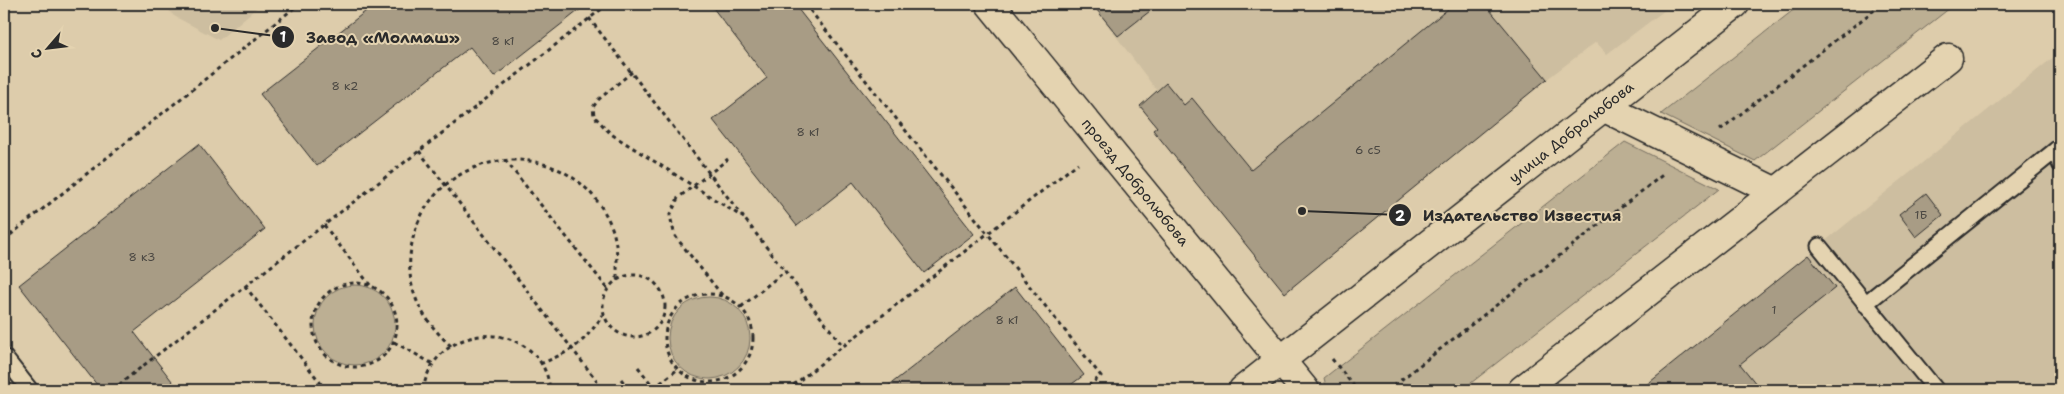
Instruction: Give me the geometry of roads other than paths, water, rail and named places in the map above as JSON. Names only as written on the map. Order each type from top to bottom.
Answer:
[{"type":"street","name":"проезд Добролюбова","points":[[990,4],[1305,390]]},
{"type":"street","name":"улица Добролюбова","points":[[1243,390],[1735,4]]},
{"type":"street","points":[[1522,390],[1948,58]]},
{"type":"street","points":[[1604,107],[1776,192]]},
{"type":"lane","points":[[1865,304],[2059,154]]},
{"type":"lane","points":[[1819,246],[1936,390]]},
{"type":"lane","points":[[4,357],[30,390]]},
{"type":"place","name":"Завод «Молмаш»","points":[[215,28]]},
{"type":"place","name":"Издательство Известия","points":[[1302,211]]}]
